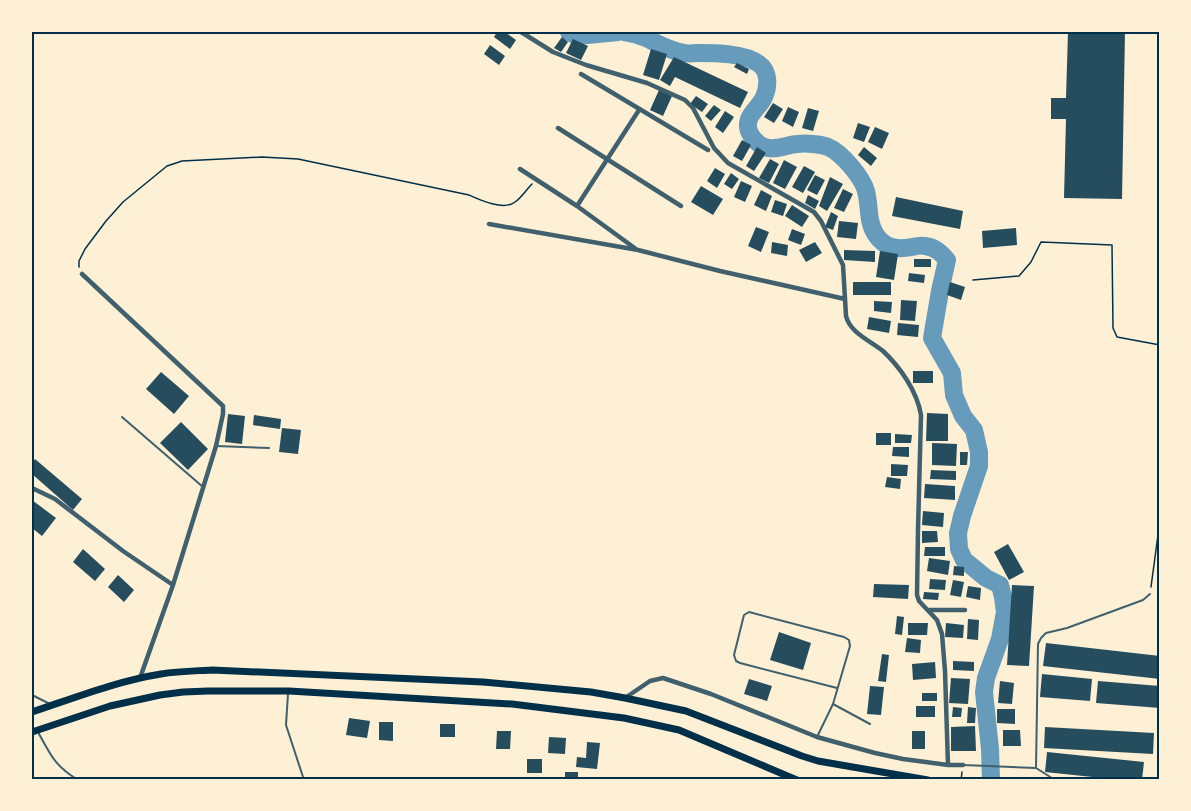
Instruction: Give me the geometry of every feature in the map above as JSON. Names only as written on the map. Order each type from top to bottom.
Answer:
[{"type":"highway","points":[[32,712],[140,678],[179,671],[212,670],[483,682],[591,693],[686,711],[802,756],[928,780]]},
{"type":"highway","points":[[34,731],[110,706],[160,695],[208,691],[289,691],[512,704],[633,720],[679,730],[797,780]]},
{"type":"street","points":[[521,32],[553,52],[586,65],[647,83],[685,100],[693,108],[714,148],[728,163],[817,214],[843,265],[846,316],[850,325],[892,361],[919,403],[921,415],[917,596],[937,620],[942,634],[948,765]]},
{"type":"street","points":[[581,74],[708,150]]},
{"type":"street","points":[[577,206],[639,110]]},
{"type":"street","points":[[558,129],[681,206]]},
{"type":"street","points":[[520,169],[638,250]]},
{"type":"street","points":[[489,224],[638,250],[846,299]]},
{"type":"street","points":[[82,274],[222,404],[223,414],[216,446],[173,585],[140,678]]},
{"type":"street","points":[[32,488],[54,499],[173,585]]},
{"type":"street","points":[[928,610],[965,610]]},
{"type":"street","points":[[625,698],[650,681],[663,678],[711,694],[817,737],[903,759],[963,765]]},
{"type":"lane","points":[[122,417],[203,488]]},
{"type":"lane","points":[[216,446],[269,448]]},
{"type":"lane","points":[[1036,768],[1038,644],[1041,638],[1046,633],[1067,628],[1143,600],[1150,594]]},
{"type":"lane","points":[[817,737],[833,704],[850,643],[847,639],[749,612],[744,615],[734,655],[736,661],[837,688]]},
{"type":"lane","points":[[289,691],[286,725],[304,780]]},
{"type":"lane","points":[[32,695],[52,705]]},
{"type":"lane","points":[[833,704],[870,724]]},
{"type":"lane","points":[[34,731],[59,767],[78,780]]},
{"type":"lane","points":[[963,765],[1036,768],[1055,780]]},
{"type":"path","points":[[82,274],[79,264],[86,249],[117,208],[167,166],[182,161],[262,157],[298,159],[469,195],[484,202],[502,205],[514,203],[536,179]]},
{"type":"path","points":[[973,280],[1019,276],[1031,262],[1041,242],[1112,245],[1113,328],[1117,337],[1160,345]]},
{"type":"path","points":[[1150,594],[1160,520]]},
{"type":"building","points":[[497,32],[505,32],[516,40],[510,49],[494,37]]},
{"type":"building","points":[[1068,32],[1125,32],[1122,199],[1064,198],[1066,119],[1051,119],[1051,98],[1066,98]]},
{"type":"building","points":[[562,37],[568,42],[561,52],[554,48]]},
{"type":"building","points":[[573,39],[588,46],[581,60],[566,53]]},
{"type":"building","points":[[490,45],[505,56],[499,65],[484,54]]},
{"type":"building","points":[[651,49],[667,54],[659,80],[643,75]]},
{"type":"building","points":[[674,57],[748,92],[740,108],[675,77],[670,86],[660,80]]},
{"type":"building","points":[[737,63],[749,69],[747,74],[734,67]]},
{"type":"building","points":[[659,90],[672,96],[663,116],[650,110]]},
{"type":"building","points":[[696,96],[708,104],[702,112],[690,104]]},
{"type":"building","points":[[773,103],[783,109],[774,123],[764,117]]},
{"type":"building","points":[[714,105],[721,110],[711,121],[705,116]]},
{"type":"building","points":[[788,107],[799,112],[793,127],[782,121]]},
{"type":"building","points":[[808,108],[819,111],[813,131],[802,128]]},
{"type":"building","points":[[725,111],[734,117],[723,133],[715,127]]},
{"type":"building","points":[[858,123],[870,127],[864,142],[853,138]]},
{"type":"building","points":[[875,127],[889,133],[882,149],[868,142]]},
{"type":"building","points":[[742,140],[751,145],[742,161],[733,156]]},
{"type":"building","points":[[757,147],[766,153],[754,171],[746,166]]},
{"type":"building","points":[[864,147],[877,158],[871,166],[858,155]]},
{"type":"building","points":[[770,159],[779,164],[769,183],[759,178]]},
{"type":"building","points":[[784,160],[797,167],[785,189],[773,183]]},
{"type":"building","points":[[804,166],[815,172],[803,193],[792,187]]},
{"type":"building","points":[[715,168],[725,174],[717,188],[707,181]]},
{"type":"building","points":[[731,173],[739,179],[732,189],[724,184]]},
{"type":"building","points":[[815,175],[825,180],[817,195],[807,190]]},
{"type":"building","points":[[830,177],[843,184],[827,211],[819,206]]},
{"type":"building","points":[[741,181],[752,186],[745,202],[734,197]]},
{"type":"building","points":[[701,186],[723,199],[713,215],[691,202]]},
{"type":"building","points":[[843,189],[853,194],[844,212],[834,208]]},
{"type":"building","points":[[761,190],[772,196],[766,211],[754,205]]},
{"type":"building","points":[[808,195],[819,201],[815,209],[805,203]]},
{"type":"building","points":[[896,197],[963,211],[960,229],[892,216]]},
{"type":"building","points":[[775,200],[787,204],[783,216],[771,212]]},
{"type":"building","points":[[792,205],[809,216],[802,227],[785,216]]},
{"type":"building","points":[[831,212],[838,216],[833,230],[825,227]]},
{"type":"building","points":[[839,221],[858,223],[856,239],[837,237]]},
{"type":"building","points":[[756,227],[769,232],[761,252],[748,246]]},
{"type":"building","points":[[1016,228],[1017,245],[983,248],[982,231]]},
{"type":"building","points":[[792,229],[805,234],[801,245],[788,240]]},
{"type":"building","points":[[772,242],[788,245],[787,256],[771,253]]},
{"type":"building","points":[[815,242],[822,253],[806,262],[799,250]]},
{"type":"building","points":[[844,250],[875,251],[875,262],[844,260]]},
{"type":"building","points":[[880,251],[898,254],[894,280],[876,277]]},
{"type":"building","points":[[914,259],[931,259],[931,267],[914,267]]},
{"type":"building","points":[[909,273],[925,275],[924,283],[908,281]]},
{"type":"building","points":[[853,282],[891,282],[891,295],[853,295]]},
{"type":"building","points":[[950,282],[965,287],[961,300],[947,295]]},
{"type":"building","points":[[901,300],[917,301],[915,321],[900,320]]},
{"type":"building","points":[[874,301],[892,302],[891,313],[874,311]]},
{"type":"building","points":[[869,317],[891,321],[889,333],[867,329]]},
{"type":"building","points":[[898,323],[919,325],[918,337],[897,335]]},
{"type":"building","points":[[913,371],[933,371],[933,383],[913,383]]},
{"type":"building","points":[[161,372],[189,396],[174,414],[146,389]]},
{"type":"building","points":[[927,413],[948,414],[948,441],[926,441]]},
{"type":"building","points":[[228,414],[245,416],[242,444],[225,442]]},
{"type":"building","points":[[254,415],[281,419],[280,429],[253,425]]},
{"type":"building","points":[[181,422],[208,449],[188,470],[160,443]]},
{"type":"building","points":[[282,428],[301,430],[298,454],[279,452]]},
{"type":"building","points":[[876,433],[891,433],[891,445],[876,445]]},
{"type":"building","points":[[895,434],[912,435],[911,443],[895,443]]},
{"type":"building","points":[[932,443],[957,444],[956,466],[932,465]]},
{"type":"building","points":[[893,447],[909,447],[909,457],[892,456]]},
{"type":"building","points":[[960,452],[968,452],[967,465],[960,465]]},
{"type":"building","points":[[35,459],[82,499],[73,510],[32,474],[32,464]]},
{"type":"building","points":[[891,464],[908,465],[907,476],[891,476]]},
{"type":"building","points":[[931,470],[956,471],[956,480],[930,479]]},
{"type":"building","points":[[887,477],[901,479],[900,489],[885,487]]},
{"type":"building","points":[[925,484],[955,486],[955,500],[924,498]]},
{"type":"building","points":[[32,500],[56,518],[42,536],[32,528]]},
{"type":"building","points":[[923,511],[944,513],[943,527],[922,525]]},
{"type":"building","points":[[922,531],[937,531],[938,542],[922,543]]},
{"type":"building","points":[[1008,544],[1024,572],[1009,580],[994,552]]},
{"type":"building","points":[[925,547],[945,547],[945,556],[924,556]]},
{"type":"building","points":[[83,549],[105,569],[95,581],[73,562]]},
{"type":"building","points":[[929,558],[950,561],[948,575],[927,571]]},
{"type":"building","points":[[954,566],[964,567],[964,576],[953,575]]},
{"type":"building","points":[[118,575],[134,590],[124,602],[108,587]]},
{"type":"building","points":[[930,579],[946,580],[945,590],[929,589]]},
{"type":"building","points":[[953,580],[964,582],[961,597],[950,595]]},
{"type":"building","points":[[874,584],[909,585],[908,599],[873,597]]},
{"type":"building","points":[[1012,585],[1034,586],[1029,666],[1007,665]]},
{"type":"building","points":[[968,586],[981,588],[980,600],[966,597]]},
{"type":"building","points":[[924,592],[939,593],[938,600],[923,599]]},
{"type":"building","points":[[897,616],[904,617],[902,635],[895,634]]},
{"type":"building","points":[[968,619],[979,620],[978,640],[967,639]]},
{"type":"building","points":[[908,623],[928,623],[927,635],[908,635]]},
{"type":"building","points":[[946,623],[964,625],[963,638],[945,637]]},
{"type":"building","points":[[779,632],[811,643],[803,670],[770,660]]},
{"type":"building","points":[[907,638],[921,640],[920,653],[905,652]]},
{"type":"building","points":[[1046,643],[1160,656],[1160,679],[1043,666]]},
{"type":"building","points":[[882,654],[889,655],[886,682],[878,681]]},
{"type":"building","points":[[953,661],[974,662],[974,671],[953,670]]},
{"type":"building","points":[[935,662],[936,678],[913,680],[912,664]]},
{"type":"building","points":[[1042,674],[1092,679],[1090,701],[1040,697]]},
{"type":"building","points":[[951,678],[970,679],[968,704],[949,703]]},
{"type":"building","points":[[749,679],[772,686],[767,701],[744,694]]},
{"type":"building","points":[[1000,681],[1014,683],[1012,704],[998,703]]},
{"type":"building","points":[[1098,681],[1160,686],[1160,708],[1096,703]]},
{"type":"building","points":[[870,686],[884,687],[881,715],[867,714]]},
{"type":"building","points":[[922,693],[937,693],[937,701],[922,701]]},
{"type":"building","points":[[916,706],[935,706],[935,717],[916,717]]},
{"type":"building","points":[[953,707],[962,708],[961,717],[952,717]]},
{"type":"building","points":[[968,707],[976,708],[975,723],[967,723]]},
{"type":"building","points":[[997,709],[1015,709],[1015,724],[997,723]]},
{"type":"building","points":[[349,718],[370,721],[367,738],[346,735]]},
{"type":"building","points":[[379,722],[393,722],[393,741],[379,740]]},
{"type":"building","points":[[440,724],[455,724],[455,737],[440,737]]},
{"type":"building","points":[[975,726],[976,751],[951,751],[951,727]]},
{"type":"building","points":[[1045,727],[1154,733],[1153,754],[1044,748]]},
{"type":"building","points":[[1003,730],[1020,730],[1021,746],[1003,746]]},
{"type":"building","points":[[497,731],[511,731],[510,749],[496,749]]},
{"type":"building","points":[[912,731],[925,731],[925,749],[912,749]]},
{"type":"building","points":[[549,737],[566,738],[565,754],[548,753]]},
{"type":"building","points":[[587,742],[600,743],[597,769],[576,767],[577,757],[586,758]]},
{"type":"building","points":[[1047,752],[1144,762],[1142,780],[1045,772]]},
{"type":"building","points":[[527,759],[542,759],[542,773],[527,773]]},
{"type":"building","points":[[565,772],[578,772],[578,780],[565,780]]},
{"type":"waterway","points":[[569,32],[577,36],[618,32]]},
{"type":"waterway","points":[[624,32],[641,36],[679,52],[730,54],[753,60],[759,64],[765,71],[767,84],[763,100],[750,116],[748,123],[749,131],[756,141],[766,148],[809,144],[825,146],[833,150],[851,166],[864,185],[871,225],[879,239],[896,248],[929,247],[947,260],[932,338],[952,373],[954,395],[963,416],[974,430],[979,452],[979,466],[958,533],[959,549],[964,560],[986,578],[1000,585],[1005,612],[1000,639],[986,678],[984,692],[991,780]]}]
